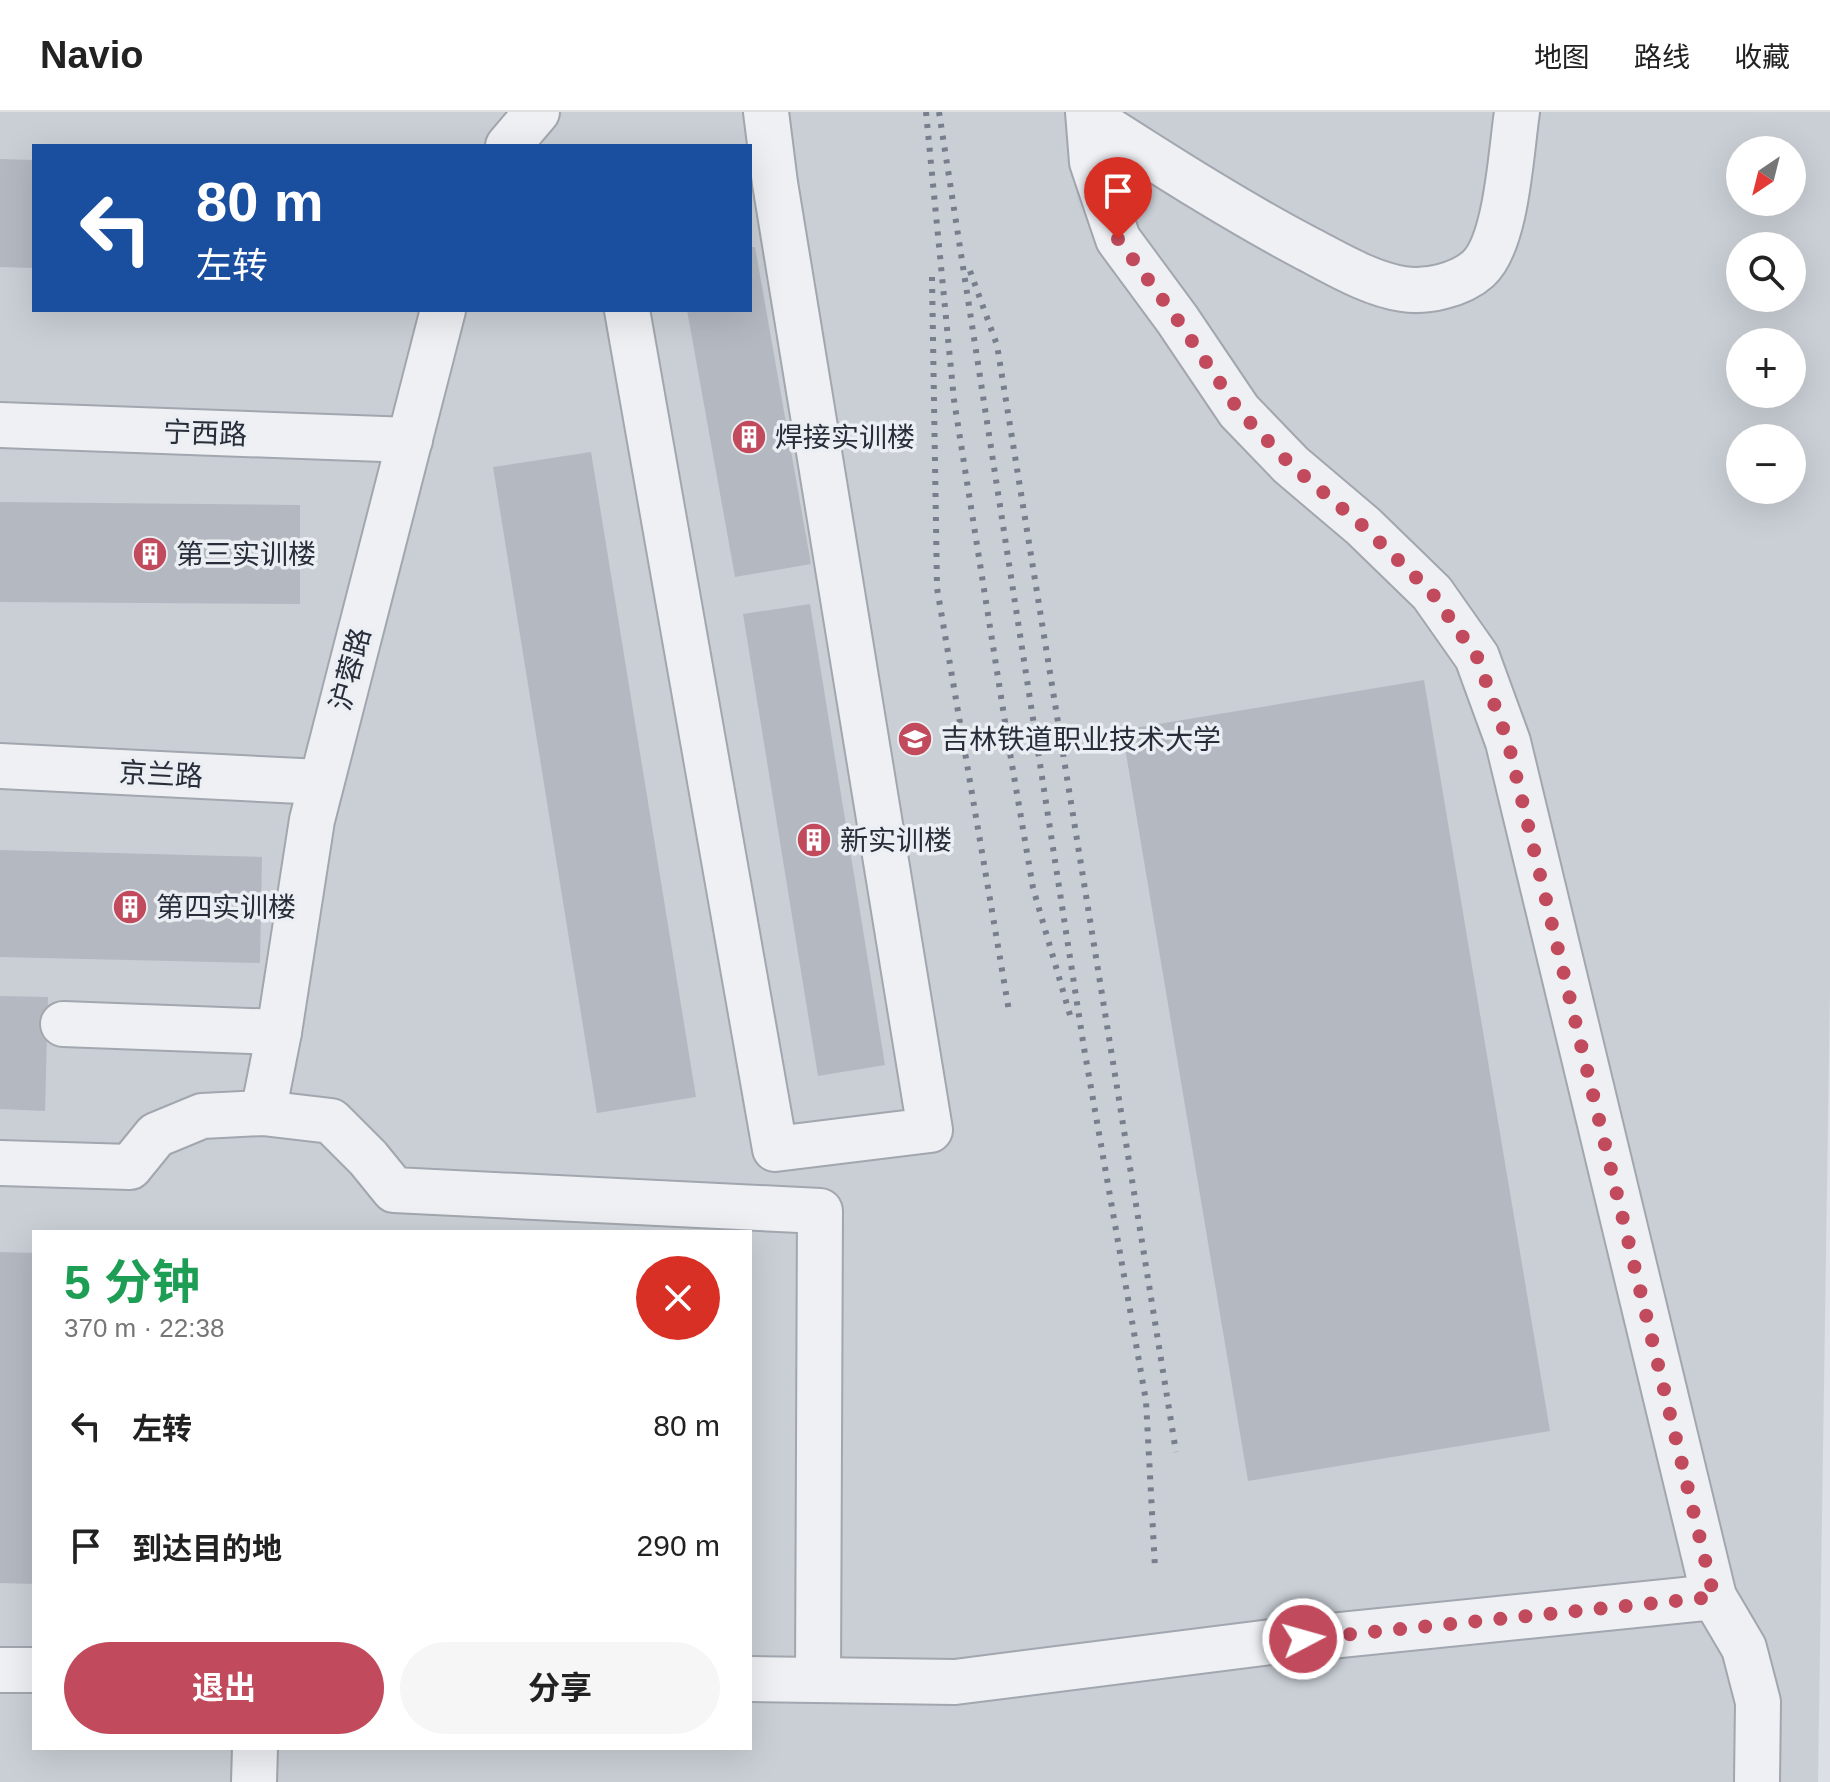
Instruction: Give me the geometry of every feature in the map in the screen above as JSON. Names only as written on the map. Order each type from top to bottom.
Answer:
[{"type":"lane","points":[[510,144],[537,112]]},
{"type":"lane","points":[[627,312],[775,1149],[930,1130],[769,208],[766,112]]},
{"type":"lane","points":[[1088,115],[1248,218],[1350,271],[1402,289],[1430,289],[1456,281],[1477,269],[1496,243],[1517,112]]},
{"type":"lane","points":[[1088,115],[1092,162],[1118,239],[1239,411],[1291,465],[1363,526],[1432,593],[1477,657],[1508,742],[1714,1597],[1744,1648],[1758,1702],[1757,1782]]},
{"type":"lane","name":"沪蓉路","points":[[263,1113],[279,1032],[312,820],[442,312]]},
{"type":"lane","name":"宁西路","points":[[0,425],[410,440]]},
{"type":"lane","name":"京兰路","points":[[0,766],[321,782]]},
{"type":"lane","points":[[63,1024],[279,1032]]},
{"type":"lane","points":[[0,1163],[130,1167],[156,1135],[202,1116],[263,1113],[331,1121],[394,1190],[820,1211],[818,1680]]},
{"type":"lane","points":[[752,1679],[955,1682],[1271,1642],[1714,1597]]},
{"type":"lane","points":[[0,1670],[32,1670]]},
{"type":"lane","points":[[254,1782],[255,1750]]},
{"type":"shaded area","name":"吉林铁道职业技术大学","points":[[0,112],[1830,112],[1830,988],[1818,1782],[0,1782]]},
{"type":"building","points":[[0,159],[32,160],[32,268],[0,267]]},
{"type":"building","name":"焊接实训楼","points":[[752,247],[755,247],[811,564],[735,577],[687,312],[752,312]]},
{"type":"building","points":[[591,452],[696,1097],[597,1113],[493,467]]},
{"type":"building","name":"第三实训楼","points":[[0,502],[300,505],[300,604],[0,602]]},
{"type":"building","name":"新实训楼","points":[[810,604],[885,1065],[818,1076],[743,614]]},
{"type":"building","points":[[1424,680],[1550,1431],[1248,1481],[1122,730]]},
{"type":"building","name":"第四实训楼","points":[[0,850],[262,857],[260,963],[0,957]]},
{"type":"building","points":[[0,996],[48,997],[45,1111],[0,1109]]},
{"type":"building","points":[[0,1252],[32,1253],[32,1584],[0,1583]]},
{"type":"railway","points":[[926,112],[954,400],[1009,747],[1033,888],[1072,1022]]},
{"type":"railway","points":[[939,112],[1084,1048],[1146,1401],[1155,1568]]},
{"type":"railway","points":[[970,271],[997,345],[1176,1452]]},
{"type":"railway","points":[[932,277],[937,588],[1009,1011]]},
{"type":"place","name":"焊接实训楼","points":[[749,437]]},
{"type":"place","name":"第三实训楼","points":[[150,554]]},
{"type":"place","name":"吉林铁道职业技术大学","points":[[915,739]]},
{"type":"place","name":"新实训楼","points":[[814,840]]},
{"type":"place","name":"第四实训楼","points":[[130,907]]},
{"type":"route","points":[[1118,239],[1239,411],[1291,465],[1363,526],[1432,593],[1477,657],[1508,742],[1714,1597],[1303,1639]]}]
